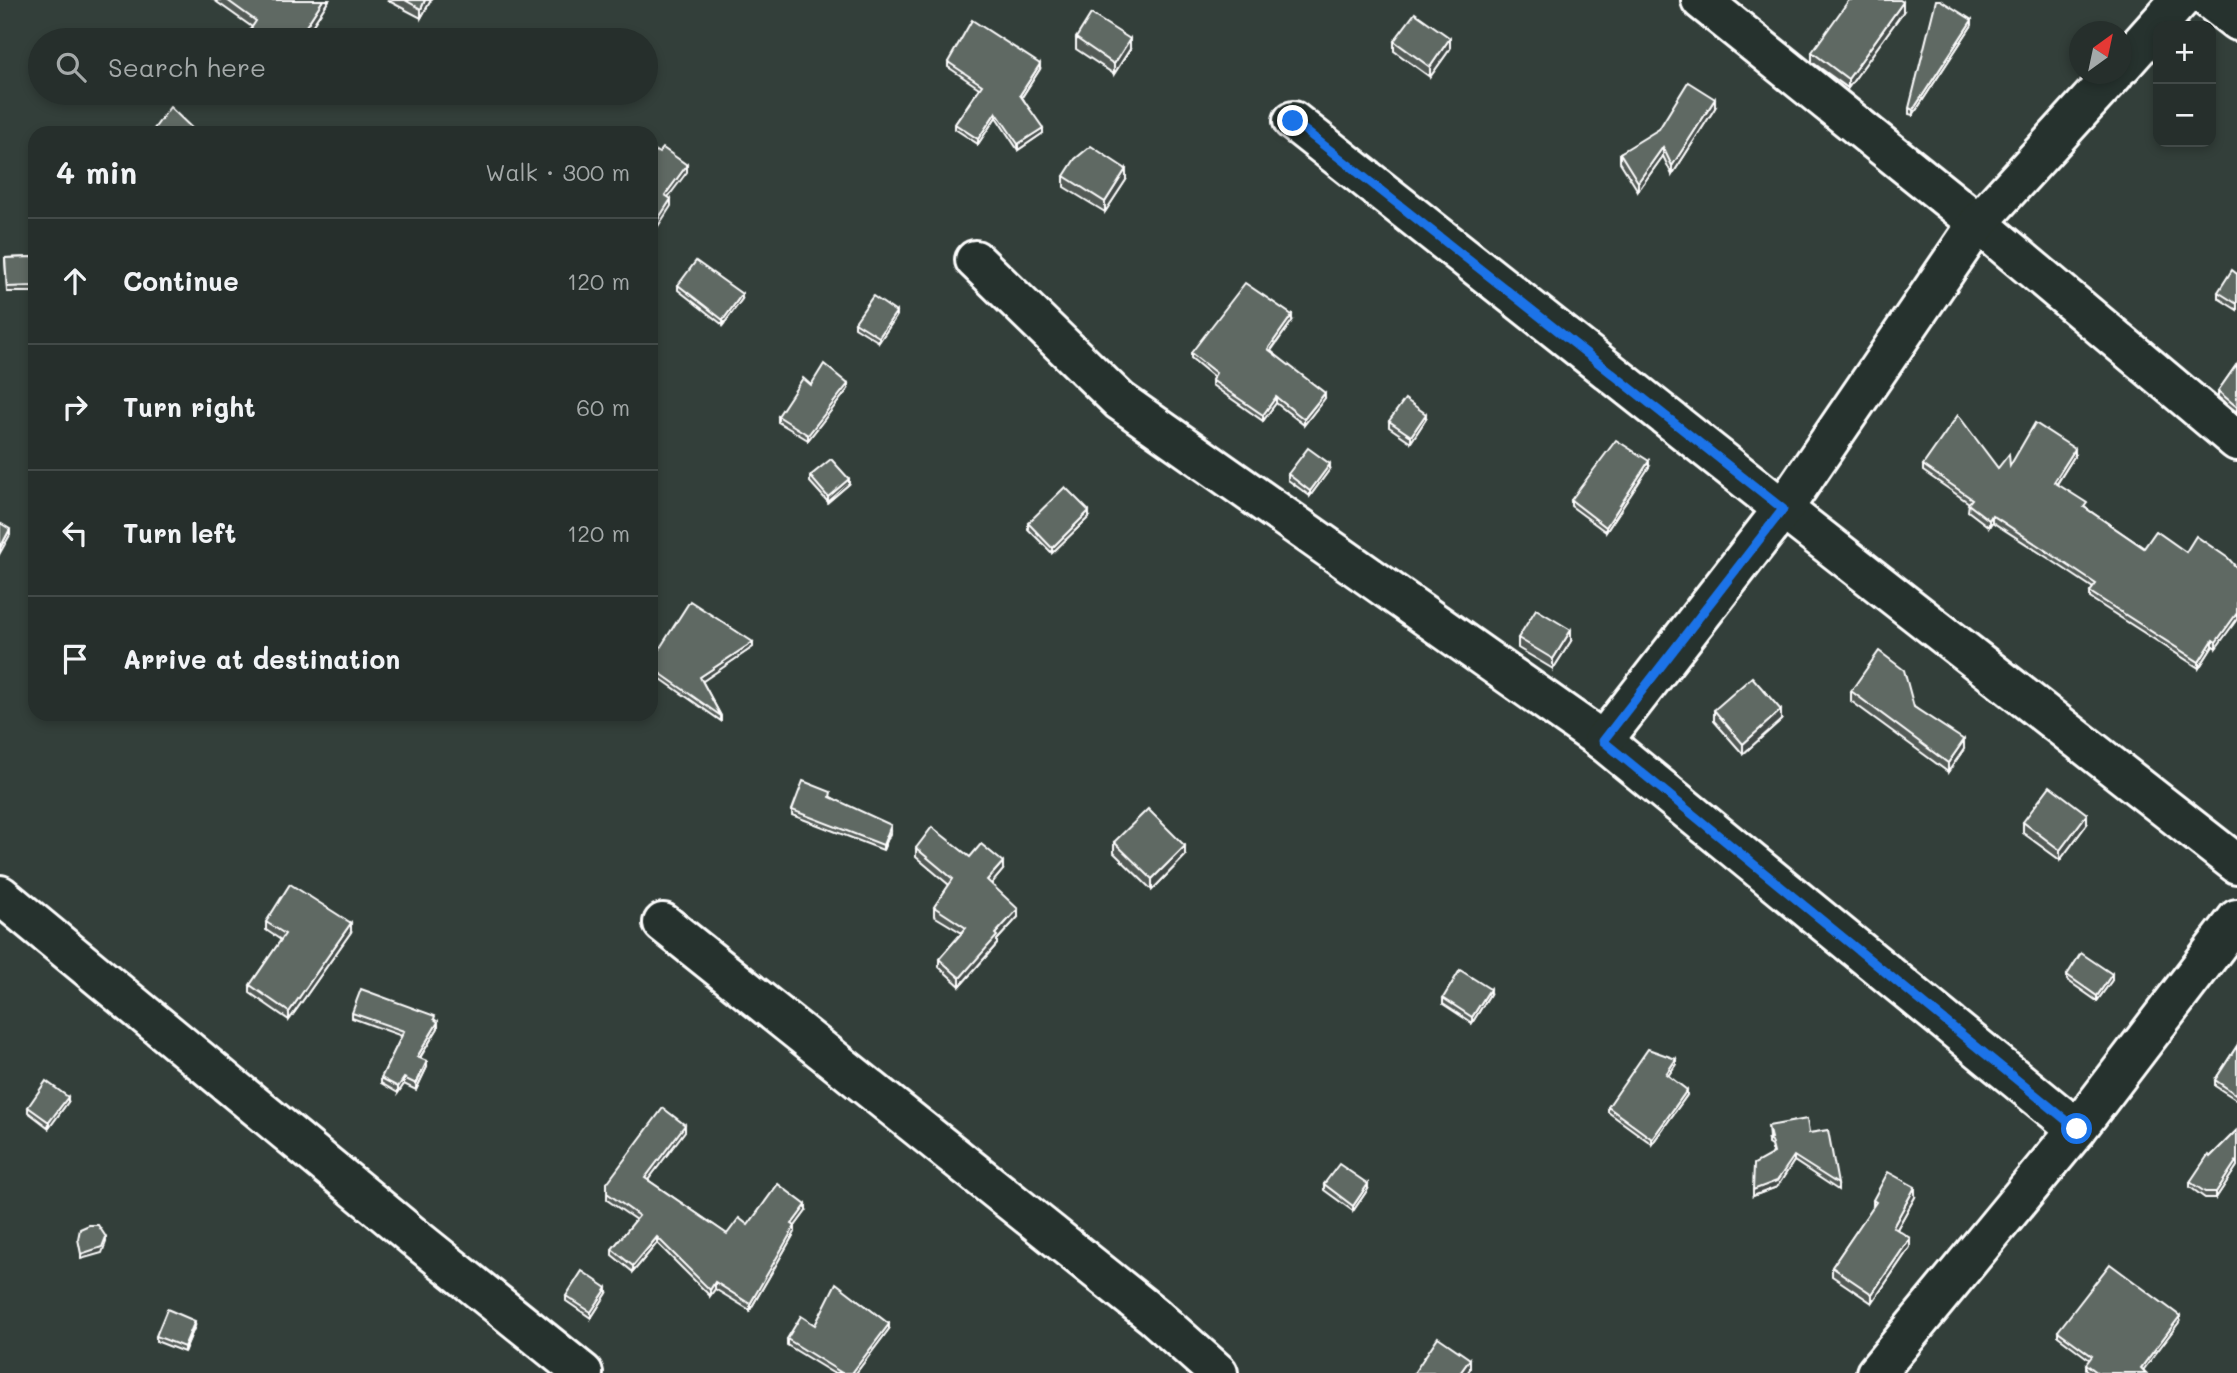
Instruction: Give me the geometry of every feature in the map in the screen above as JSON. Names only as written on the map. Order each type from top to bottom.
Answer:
[{"type":"street","points":[[1701,0],[1978,223],[2237,441]]},
{"type":"street","points":[[2132,54],[2180,0]]},
{"type":"street","points":[[2210,0],[2237,21]]},
{"type":"street","points":[[1603,741],[1783,509],[1978,223],[2105,84]]},
{"type":"street","points":[[1293,121],[2237,864]]},
{"type":"street","points":[[975,260],[1120,401],[1603,741],[2077,1129]]},
{"type":"street","points":[[0,895],[415,1238],[583,1373]]},
{"type":"street","points":[[1876,1373],[2077,1129],[2237,919]]},
{"type":"street","points":[[663,923],[1154,1316],[1218,1373]]},
{"type":"building","points":[[227,0],[323,0],[305,28],[251,28],[256,21]]},
{"type":"building","points":[[405,0],[425,0],[421,9]]},
{"type":"building","points":[[1849,0],[1903,2],[1848,79],[1812,52]]},
{"type":"building","points":[[1936,0],[1972,20],[1913,110],[1909,108]]},
{"type":"building","points":[[1415,13],[1450,38],[1430,67],[1394,41]]},
{"type":"building","points":[[1091,14],[1130,39],[1114,64],[1076,38]]},
{"type":"building","points":[[972,20],[1040,64],[1020,95],[1043,128],[1018,144],[996,112],[978,139],[955,124],[982,85],[948,62]]},
{"type":"building","points":[[1688,82],[1715,99],[1672,166],[1663,147],[1638,182],[1620,153],[1659,129]]},
{"type":"building","points":[[170,107],[190,126],[156,126]]},
{"type":"building","points":[[1091,146],[1126,169],[1105,202],[1064,176],[1075,159]]},
{"type":"building","points":[[663,148],[687,165],[665,195],[671,199],[658,219],[658,152]]},
{"type":"building","points":[[28,257],[28,286],[7,287],[5,258]]},
{"type":"building","points":[[696,261],[742,294],[723,320],[678,285]]},
{"type":"building","points":[[2232,270],[2237,274],[2237,304],[2218,292]]},
{"type":"building","points":[[1245,283],[1292,315],[1268,349],[1325,393],[1304,419],[1276,397],[1263,415],[1212,380],[1216,373],[1191,353]]},
{"type":"building","points":[[873,296],[896,312],[879,337],[855,322]]},
{"type":"building","points":[[824,364],[848,384],[808,435],[778,416],[803,378],[811,385]]},
{"type":"building","points":[[2237,364],[2237,407],[2218,391]]},
{"type":"building","points":[[1405,399],[1426,414],[1411,436],[1389,421]]},
{"type":"building","points":[[1958,415],[1998,468],[2009,454],[2010,466],[2035,423],[2075,449],[2054,482],[2087,503],[2084,507],[2144,548],[2156,531],[2186,552],[2196,536],[2228,558],[2237,568],[2237,613],[2216,642],[2213,640],[2199,662],[2090,592],[2096,584],[1992,515],[1989,520],[1968,504],[1972,499],[1923,465]]},
{"type":"building","points":[[1616,440],[1649,461],[1606,527],[1571,500]]},
{"type":"building","points":[[1308,448],[1330,464],[1310,491],[1288,474]]},
{"type":"building","points":[[831,459],[849,479],[828,497],[810,476]]},
{"type":"building","points":[[1065,487],[1089,511],[1052,548],[1028,523]]},
{"type":"building","points":[[0,523],[10,529],[0,548]]},
{"type":"building","points":[[690,601],[753,642],[700,677],[721,716],[658,672],[658,651]]},
{"type":"building","points":[[1536,609],[1571,630],[1553,659],[1518,638]]},
{"type":"building","points":[[1879,651],[1904,670],[1914,707],[1964,740],[1948,763],[1851,691]]},
{"type":"building","points":[[1752,677],[1781,710],[1743,744],[1714,710]]},
{"type":"building","points":[[803,781],[831,792],[830,797],[891,825],[883,845],[792,810]]},
{"type":"building","points":[[2050,786],[2087,814],[2060,850],[2023,822]]},
{"type":"building","points":[[1148,809],[1185,846],[1152,879],[1114,842]]},
{"type":"building","points":[[932,827],[970,857],[981,844],[1003,862],[987,880],[1018,909],[960,978],[939,959],[966,928],[934,907],[953,879],[916,848]]},
{"type":"building","points":[[290,884],[351,923],[289,1012],[250,985],[285,934],[266,922]]},
{"type":"building","points":[[2081,953],[2112,974],[2097,996],[2067,975]]},
{"type":"building","points":[[1460,970],[1490,989],[1472,1017],[1443,998]]},
{"type":"building","points":[[361,989],[435,1016],[434,1019],[438,1022],[417,1057],[427,1061],[416,1084],[404,1078],[398,1087],[381,1078],[404,1031],[352,1013]]},
{"type":"building","points":[[2237,1046],[2237,1095],[2215,1080]]},
{"type":"building","points":[[1648,1049],[1676,1059],[1666,1074],[1687,1090],[1652,1139],[1608,1107]]},
{"type":"building","points":[[46,1081],[68,1097],[49,1122],[28,1107]]},
{"type":"building","points":[[663,1108],[685,1125],[645,1178],[727,1234],[739,1218],[748,1225],[778,1184],[806,1205],[792,1224],[795,1226],[750,1304],[715,1282],[710,1290],[657,1237],[633,1266],[612,1249],[639,1216],[607,1193],[607,1183]]},
{"type":"building","points":[[1807,1119],[1809,1133],[1828,1130],[1838,1184],[1794,1156],[1777,1181],[1753,1190],[1754,1164],[1774,1153],[1768,1139],[1771,1138],[1768,1126]]},
{"type":"building","points":[[2237,1130],[2237,1160],[2216,1192],[2205,1192],[2190,1182],[2208,1155],[2210,1157]]},
{"type":"building","points":[[1339,1164],[1368,1184],[1353,1206],[1324,1184]]},
{"type":"building","points":[[1888,1172],[1915,1187],[1893,1227],[1910,1238],[1872,1294],[1832,1267],[1876,1202],[1873,1200]]},
{"type":"building","points":[[98,1225],[106,1237],[102,1247],[81,1254],[78,1239],[80,1229]]},
{"type":"building","points":[[2110,1264],[2180,1316],[2141,1368],[2146,1373],[2098,1373],[2086,1364],[2092,1356],[2058,1331]]},
{"type":"building","points":[[582,1271],[607,1288],[591,1312],[566,1296]]},
{"type":"building","points":[[836,1283],[889,1324],[852,1373],[842,1373],[787,1339],[801,1316],[815,1325]]},
{"type":"building","points":[[167,1309],[195,1321],[184,1347],[156,1336]]},
{"type":"building","points":[[1438,1337],[1470,1359],[1460,1373],[1414,1373]]},
{"type":"route","points":[[1293,121],[1783,509],[1603,741],[2077,1129]]}]
